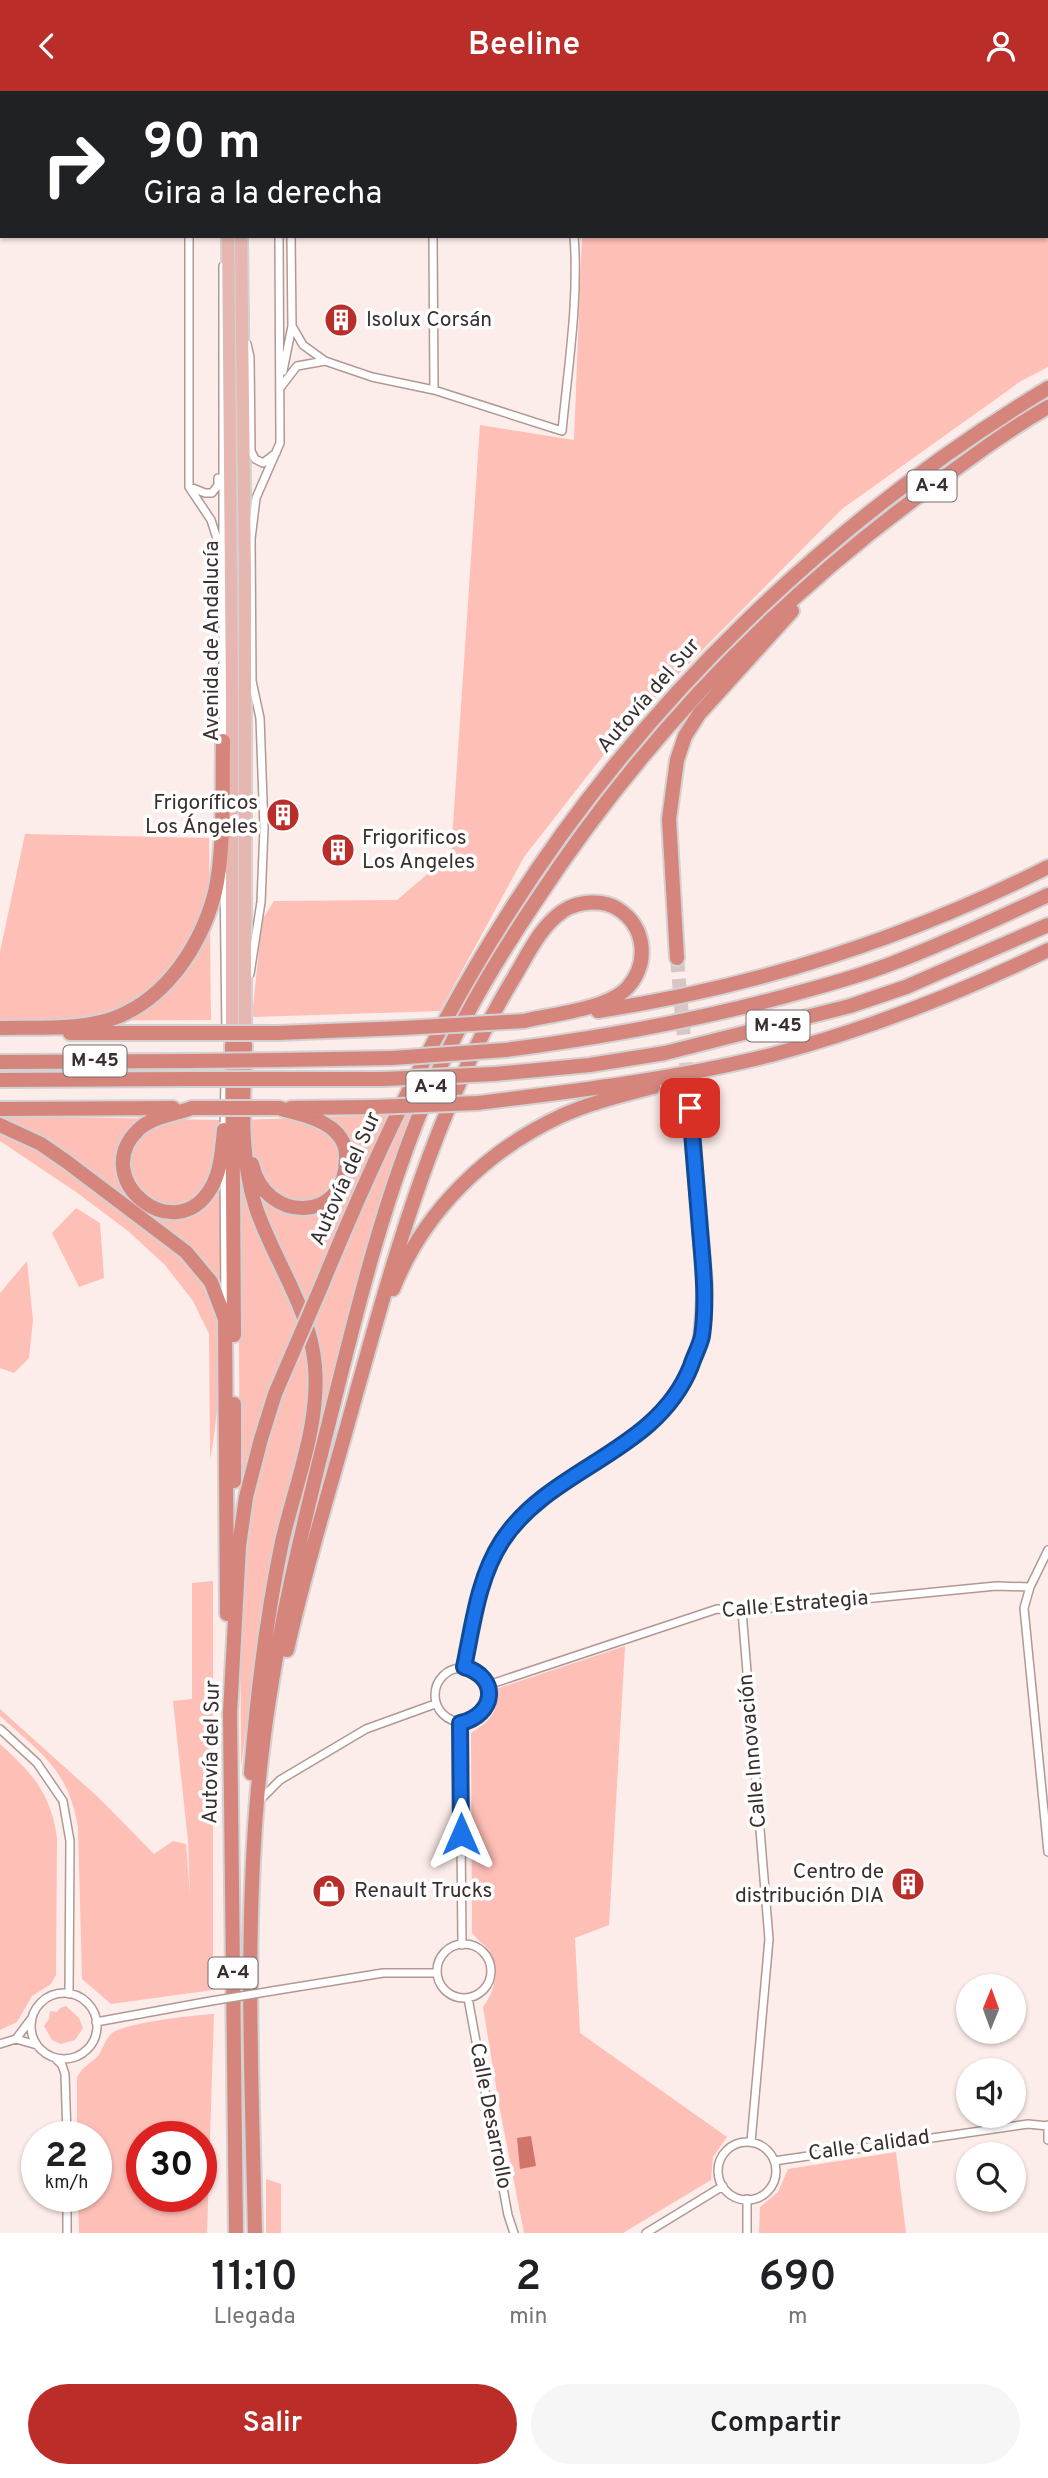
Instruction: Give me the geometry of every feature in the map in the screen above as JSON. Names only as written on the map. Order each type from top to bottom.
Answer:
[{"type":"highway","name":"Autovía del Sur","points":[[236,2233],[230,1713],[239,1546],[246,1497],[275,1394],[321,1287],[392,1127],[458,998],[506,916],[577,814],[620,759],[730,637],[829,545],[936,461],[1048,388]]},
{"type":"highway","name":"Autovía del Sur","points":[[255,2233],[251,1918],[256,1805],[285,1609],[316,1472],[367,1273],[407,1146],[429,1092],[494,966],[555,871],[638,761],[719,670],[811,581],[867,536],[998,438],[1048,407]]},
{"type":"highway","points":[[677,958],[669,819],[677,760],[685,736],[699,714],[779,624],[867,536]]},
{"type":"highway","points":[[0,1031],[64,1026],[116,1017],[155,993],[180,967],[201,928],[214,894],[220,845],[223,741]]},
{"type":"highway","points":[[0,1031],[277,1033],[403,1028],[524,1021],[657,1002],[752,981],[855,950],[935,920],[1048,867]]},
{"type":"highway","name":"M-45","points":[[0,1062],[392,1058],[505,1050],[588,1040],[656,1027],[832,983],[891,964],[1048,895]]},
{"type":"highway","points":[[260,1774],[269,1749],[295,1616],[394,1255],[441,1122],[499,1001],[540,935],[565,909],[580,904],[596,902],[618,908],[633,922],[641,939],[643,955],[638,974],[627,989],[611,1000],[524,1021]]},
{"type":"highway","name":"M-45","points":[[0,1080],[383,1079],[494,1074],[590,1065],[665,1053],[850,1006],[906,987],[1048,925]]},
{"type":"highway","points":[[0,1109],[373,1107],[478,1103],[589,1089],[699,1071],[772,1055],[862,1027],[1002,973],[1048,950]]},
{"type":"highway","points":[[239,1045],[250,1094],[250,1153],[257,1178],[265,1192],[275,1201],[295,1208],[321,1204],[337,1191],[344,1181],[346,1150],[343,1140],[323,1122],[279,1108]]},
{"type":"highway","points":[[227,1610],[235,1460],[239,1045]]},
{"type":"highway","points":[[239,1045],[247,1175],[257,1210],[308,1328],[315,1365],[316,1390],[309,1434],[265,1627],[249,1794],[251,1918]]},
{"type":"highway","points":[[371,1342],[399,1273],[430,1220],[490,1159],[523,1136],[563,1115],[699,1071]]},
{"type":"highway","points":[[192,1108],[160,1117],[136,1132],[130,1141],[124,1162],[127,1182],[142,1202],[152,1209],[170,1212],[189,1209],[202,1201],[212,1187],[219,1167],[224,1130]]},
{"type":"highway","points":[[690,1108],[705,1285],[701,1338]]},
{"type":"highway","points":[[0,1125],[58,1156],[186,1252],[211,1282],[225,1318],[230,1713]]},
{"type":"main road","name":"Avenida de Andalucía","points":[[226,238],[239,1045]]},
{"type":"main road","name":"Avenida de Andalucía","points":[[239,1045],[245,1010],[245,573],[241,238]]},
{"type":"street","points":[[189,238],[189,487],[211,520],[223,559]]},
{"type":"street","points":[[189,487],[212,493],[218,485],[222,438],[222,288],[226,238]]},
{"type":"street","points":[[245,573],[256,498],[280,443],[279,238]]},
{"type":"street","points":[[280,389],[292,326],[291,238]]},
{"type":"street","points":[[433,238],[434,390]]},
{"type":"street","points":[[292,326],[303,345],[326,361],[372,377],[434,390],[562,431],[573,307],[576,256],[574,238]]},
{"type":"street","points":[[242,317],[250,357],[251,451],[255,459],[263,463],[277,453]]},
{"type":"street","points":[[280,389],[297,366],[326,361]]},
{"type":"street","name":"Avenida de Andalucía","points":[[222,438],[225,1318]]},
{"type":"street","points":[[251,539],[252,681]]},
{"type":"street","points":[[245,645],[260,718],[264,828],[261,902],[245,1010]]},
{"type":"street","points":[[464,1667],[482,1582],[503,1540],[536,1503],[638,1436],[665,1409],[686,1378],[701,1338]]},
{"type":"street","points":[[1048,1550],[1030,1587],[1024,1608],[1048,1852]]},
{"type":"street","name":"Calle Estrategia","points":[[488,1685],[717,1609],[742,1611],[996,1587],[1030,1587]]},
{"type":"street","name":"Calle Innovación","points":[[742,1611],[769,1939],[751,2142]]},
{"type":"street","points":[[464,1667],[483,1675],[488,1685],[488,1703],[483,1714],[472,1721],[460,1723],[447,1719],[435,1704],[437,1684],[442,1675],[453,1669],[464,1667]]},
{"type":"street","points":[[256,1805],[280,1780],[366,1729],[435,1704]]},
{"type":"street","points":[[460,1723],[462,1945]]},
{"type":"street","points":[[0,1729],[37,1763],[63,1801],[70,1840],[69,1994]]},
{"type":"street","points":[[462,1945],[479,1949],[490,1964],[484,1990],[468,1998],[450,1994],[443,1989],[437,1973],[441,1957],[454,1947],[462,1945]]},
{"type":"street","points":[[96,2022],[383,1973],[437,1973]]},
{"type":"street","points":[[16,2039],[35,2010],[50,1997],[69,1994],[87,2003],[96,2022],[93,2040],[88,2048],[73,2058],[65,2074]]},
{"type":"street","name":"Calle Desarrollo","points":[[468,1998],[508,2215],[514,2233]]},
{"type":"street","points":[[32,2018],[32,2032],[37,2045]]},
{"type":"street","points":[[0,2044],[16,2039],[37,2045],[56,2058],[65,2074],[66,2121]]},
{"type":"street","points":[[56,2058],[73,2058]]},
{"type":"street","name":"Calle Calidad","points":[[774,2161],[1028,2124],[1048,2125]]},
{"type":"street","points":[[1048,2125],[1048,2140]]},
{"type":"street","points":[[751,2142],[763,2147],[774,2161],[776,2172],[772,2184],[760,2196],[747,2199],[731,2195],[718,2175],[722,2157],[734,2145],[751,2142]]},
{"type":"street","points":[[646,2233],[723,2186]]},
{"type":"street","points":[[747,2199],[747,2233]]},
{"type":"street","points":[[67,2212],[67,2233]]},
{"type":"shaded area","points":[[582,238],[1048,238],[1048,367],[1021,381],[842,509],[624,729],[524,857],[440,1011],[252,1017],[262,920],[274,901],[397,900],[451,854],[480,425],[574,440]]},
{"type":"shaded area","points":[[25,834],[209,838],[211,1020],[0,1021],[0,952]]},
{"type":"shaded area","points":[[415,1114],[315,1456],[260,1627],[241,1767],[238,1120]]},
{"type":"shaded area","points":[[0,1116],[220,1120],[219,1363],[217,1411],[210,1459],[209,1334],[193,1301],[165,1265],[128,1231],[0,1141]]},
{"type":"shaded area","points":[[76,1208],[100,1223],[104,1278],[79,1287],[52,1233]]},
{"type":"shaded area","points":[[27,1261],[33,1320],[29,1358],[14,1373],[0,1368],[0,1293]]},
{"type":"shaded area","points":[[213,1581],[213,1990],[111,2004],[82,1979],[78,1829],[68,1792],[61,1778],[41,1753],[0,1716],[0,1709],[98,1797],[154,1854],[173,1841],[186,1844],[190,1895],[188,1841],[173,1701],[192,1699],[192,1583]]},
{"type":"shaded area","points":[[625,1646],[609,1925],[575,1938],[580,2033],[727,2137],[713,2157],[711,2180],[623,2233],[524,2233],[483,2007],[493,1987],[494,1964],[488,1949],[472,1933],[471,1733],[483,1725],[495,1710],[496,1689]]},
{"type":"shaded area","points":[[0,1744],[31,1775],[45,1796],[57,1838],[56,1975],[51,1984],[32,1996],[17,2022],[0,2030]]},
{"type":"shaded area","points":[[66,2006],[79,2018],[83,2028],[75,2040],[61,2044],[52,2040],[44,2026],[50,2011],[57,2012]]},
{"type":"shaded area","points":[[214,2014],[211,2121],[126,2121],[126,2212],[208,2212],[207,2233],[79,2233],[78,2212],[112,2212],[112,2121],[77,2121],[77,2078],[98,2055],[111,2034],[129,2026]]},
{"type":"shaded area","points":[[531,2136],[536,2166],[520,2169],[517,2138]]},
{"type":"shaded area","points":[[896,2152],[906,2233],[759,2233],[760,2207],[778,2192],[788,2169]]},
{"type":"shaded area","points":[[266,2179],[281,2184],[281,2233],[266,2233]]},
{"type":"tunnel","points":[[677,958],[690,1108]]},
{"type":"place","name":"Isolux Corsán","points":[[341,320]]},
{"type":"place","name":"Frigoríficos Los Ángeles","points":[[283,815]]},
{"type":"place","name":"Frigorificos Los Angeles","points":[[338,850]]},
{"type":"place","name":"Centro de distribución DIA","points":[[908,1884]]},
{"type":"place","name":"Renault Trucks","points":[[329,1891]]},
{"type":"route","points":[[461,1834],[460,1723],[472,1721],[483,1714],[489,1694],[483,1675],[464,1667],[482,1582],[503,1540],[528,1510],[554,1489],[638,1436],[665,1409],[686,1378],[701,1338],[705,1285],[690,1108]]}]
